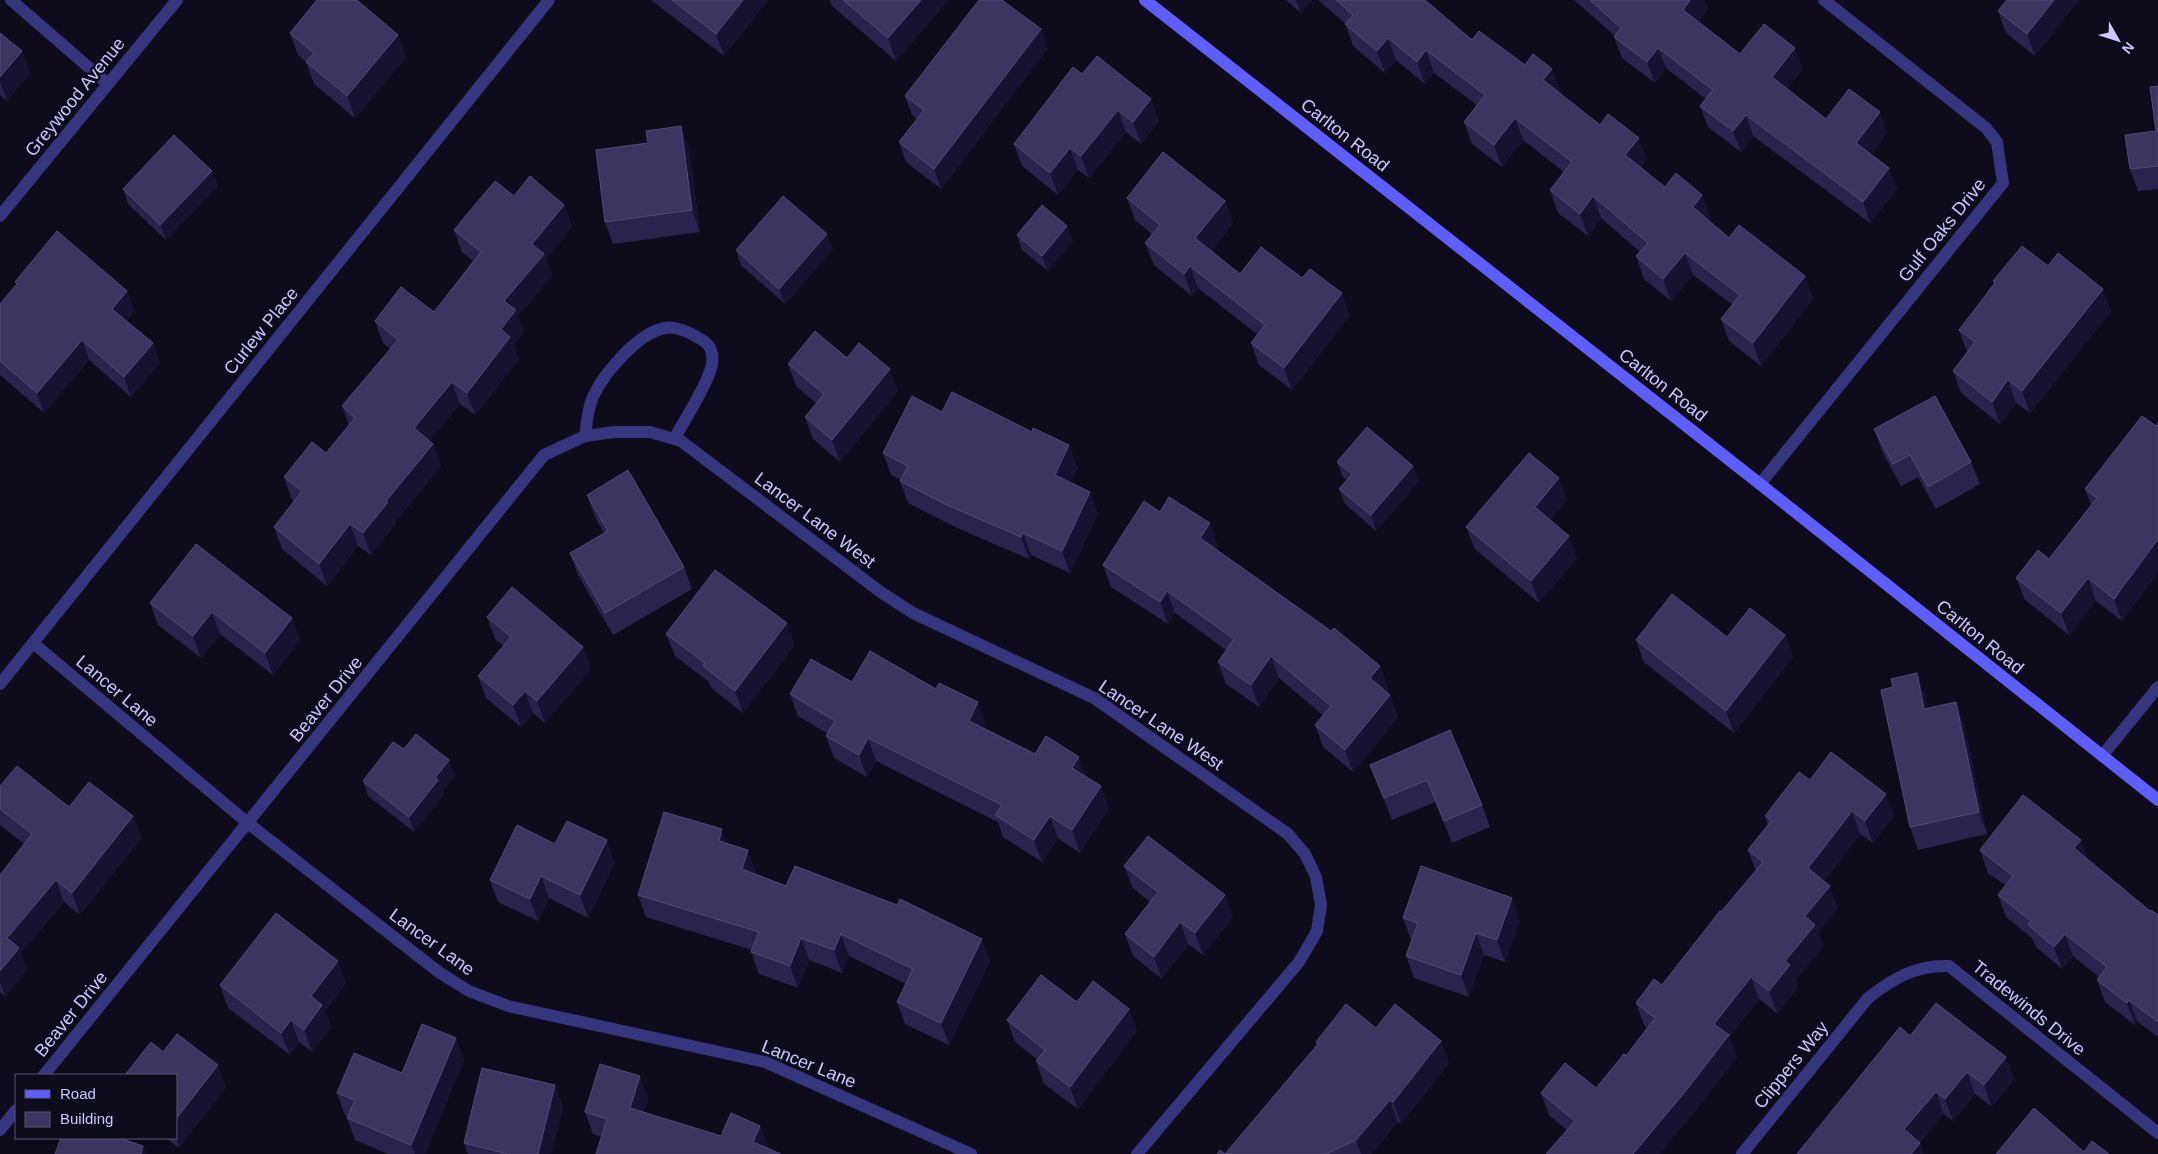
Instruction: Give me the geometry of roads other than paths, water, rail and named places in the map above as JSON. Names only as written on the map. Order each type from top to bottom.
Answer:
[{"type":"street","points":[[11,0],[108,84]]},
{"type":"street","name":"Greywood Avenue","points":[[0,216],[177,0]]},
{"type":"street","name":"Curlew Place","points":[[0,684],[549,0]]},
{"type":"street","name":"Carlton Road","points":[[1145,0],[2158,800]]},
{"type":"street","name":"Gulf Oaks Drive","points":[[1760,484],[2002,183],[1997,142],[1986,128],[1824,0]]},
{"type":"street","points":[[585,436],[591,403],[603,378],[622,356],[644,338],[665,328],[687,331],[706,341],[713,351],[712,366],[677,440]]},
{"type":"street","name":"Beaver Drive","points":[[45,1074],[249,824],[544,455],[585,436],[615,432],[650,432],[677,440]]},
{"type":"street","name":"Lancer Lane West","points":[[677,440],[913,614],[1094,698],[1288,834],[1305,854],[1316,877],[1321,906],[1316,931],[1304,954],[1137,1154]]},
{"type":"street","name":"Lancer Lane","points":[[33,644],[249,824],[440,973],[469,991],[508,1006],[765,1062],[971,1154]]},
{"type":"street","points":[[2102,756],[2158,687]]},
{"type":"street","name":"Tradewinds Drive","points":[[1868,998],[1906,973],[1930,966],[1949,966],[2158,1133]]},
{"type":"street","name":"Clippers Way","points":[[1742,1154],[1868,998]]},
{"type":"street","points":[[0,1130],[15,1111]]}]
